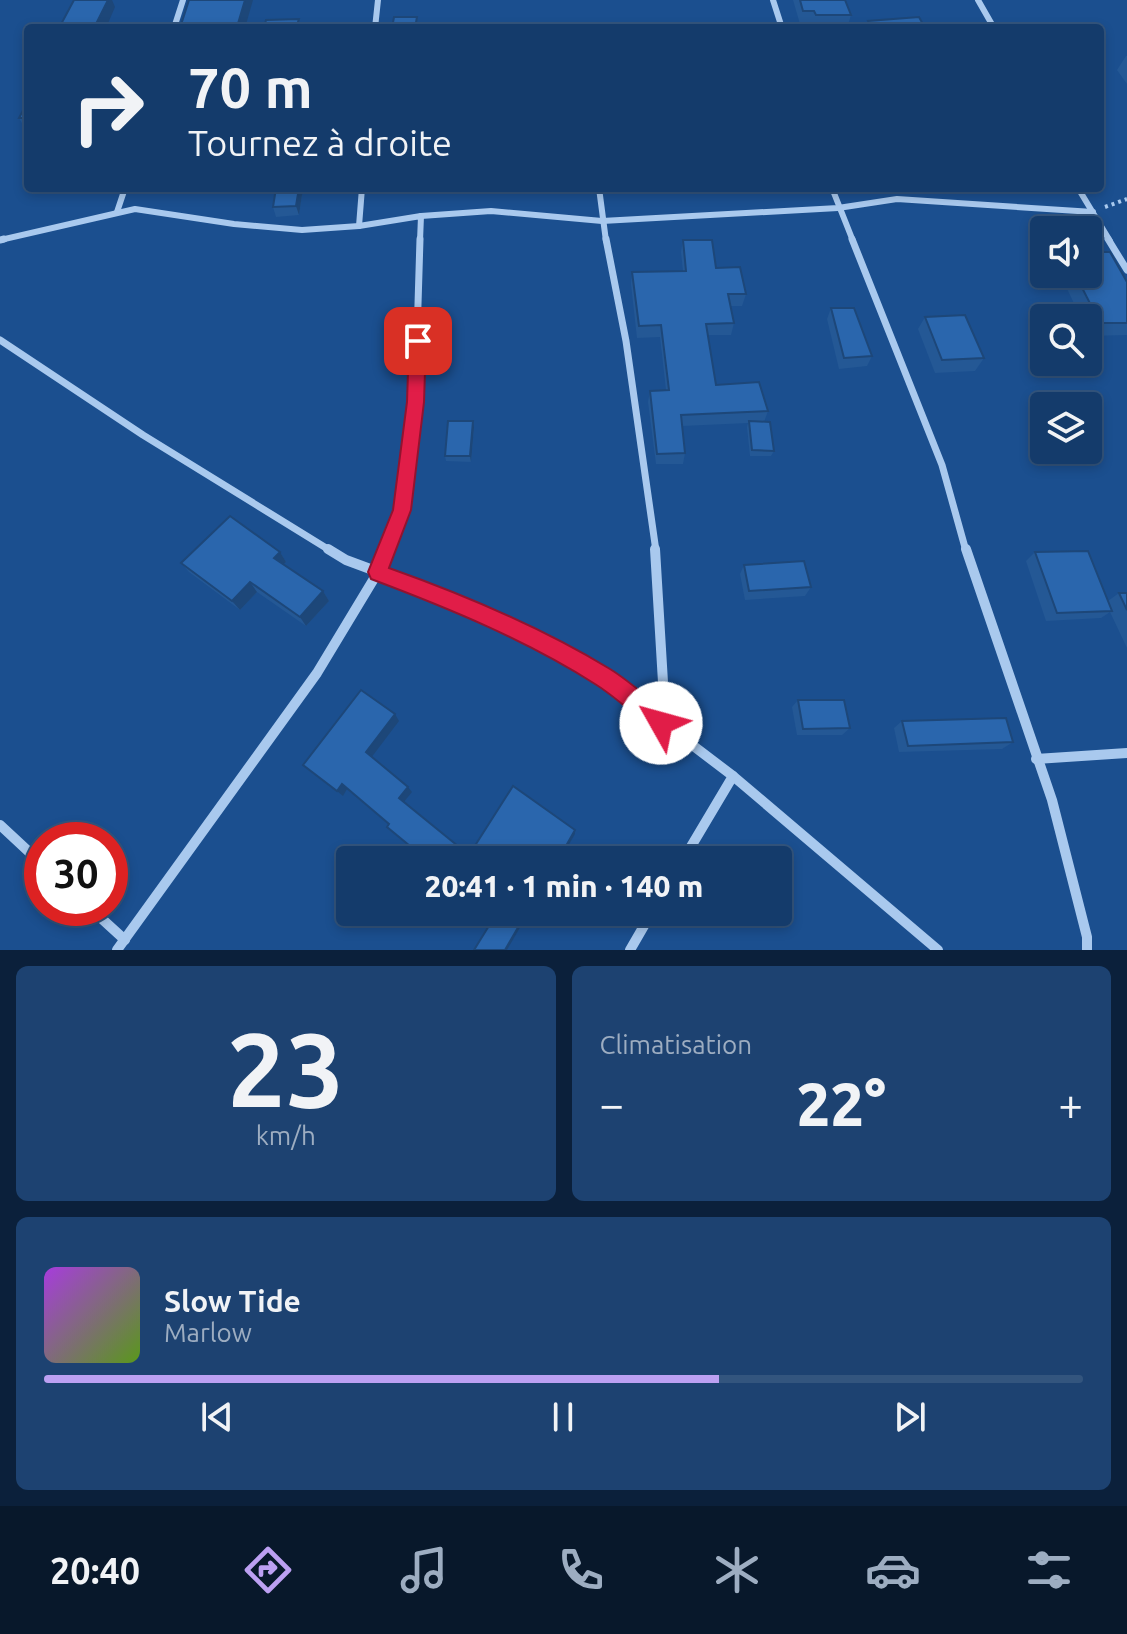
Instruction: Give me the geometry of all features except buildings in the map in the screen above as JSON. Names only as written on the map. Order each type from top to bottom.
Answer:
[{"type":"street","points":[[175,24],[183,0]]},
{"type":"street","points":[[375,24],[378,0]]},
{"type":"street","points":[[773,0],[781,24]]},
{"type":"street","points":[[978,0],[992,24]]},
{"type":"street","points":[[117,212],[124,192]]},
{"type":"street","points":[[359,226],[362,192]]},
{"type":"street","points":[[599,192],[654,523],[664,699],[661,723]]},
{"type":"street","points":[[833,192],[942,465],[972,571],[1052,800],[1087,937],[1087,950]]},
{"type":"street","points":[[1080,192],[1127,270]]},
{"type":"street","points":[[0,240],[117,212],[157,210],[234,224],[302,230],[491,211],[602,221],[838,208],[907,199],[1093,212]]},
{"type":"street","points":[[117,950],[317,673],[378,572],[402,510],[415,402],[421,216]]},
{"type":"street","points":[[0,340],[346,560],[451,599],[604,678],[733,776],[938,950]]},
{"type":"street","points":[[1036,759],[1127,753]]},
{"type":"street","points":[[691,846],[733,776]]},
{"type":"street","points":[[0,825],[24,847]]},
{"type":"street","points":[[110,926],[125,940]]},
{"type":"street","points":[[630,950],[644,926]]},
{"type":"route","points":[[418,341],[415,402],[402,510],[378,572],[451,599],[525,635],[604,678],[661,723]]}]
